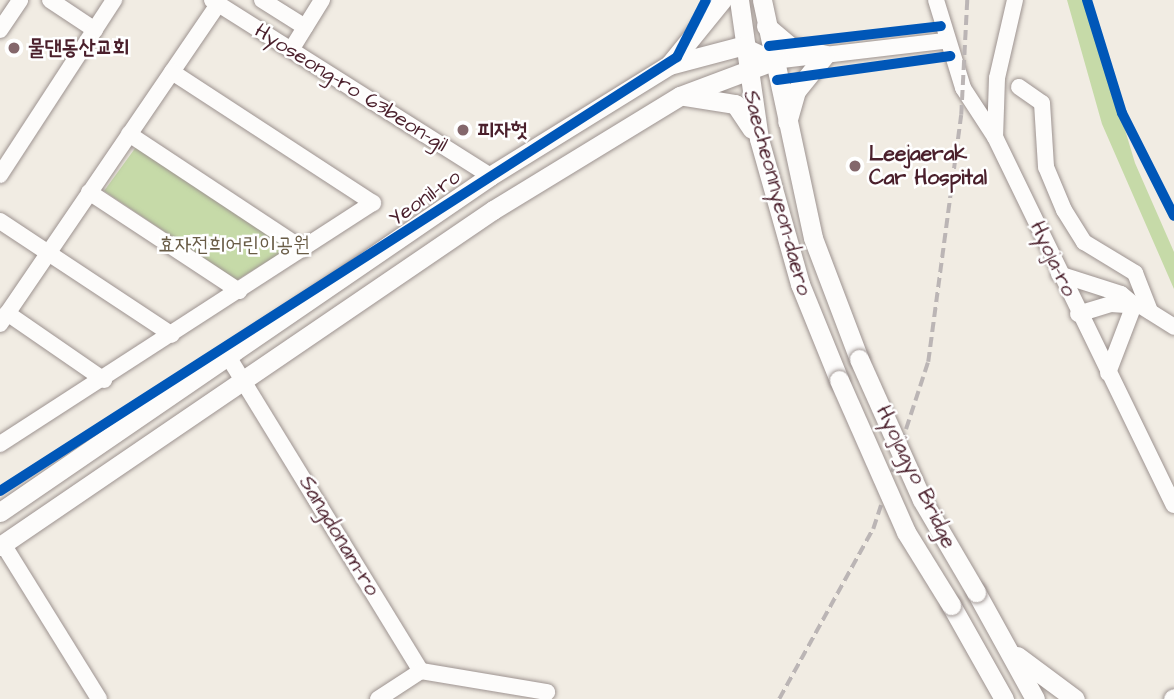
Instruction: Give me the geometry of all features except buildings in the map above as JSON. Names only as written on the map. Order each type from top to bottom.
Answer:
[{"type":"main road","points":[[669,65],[722,0]]},
{"type":"main road","name":"Saecheonnyeon-daero","points":[[739,0],[744,69],[759,139],[800,284],[839,380]]},
{"type":"main road","name":"Saecheonnyeon-daero","points":[[762,0],[786,123],[813,237],[859,359]]},
{"type":"main road","points":[[766,26],[791,47],[825,55],[796,91],[786,123]]},
{"type":"main road","points":[[741,46],[774,61]]},
{"type":"main road","name":"Yeonil-ro","points":[[0,512],[229,358],[490,176],[669,65],[741,46]]},
{"type":"main road","points":[[2,545],[243,378],[493,211],[680,96],[744,69],[774,61]]},
{"type":"main road","points":[[680,96],[735,104],[759,139]]},
{"type":"main road","name":"Hyojagyo Bridge","points":[[859,359],[922,499],[1006,646]]},
{"type":"main road","name":"Hyojagyo Bridge","points":[[839,380],[906,532],[951,605],[1000,696]]},
{"type":"main road","points":[[1006,646],[1032,693],[1049,699]]},
{"type":"main road","points":[[1006,646],[1074,699]]},
{"type":"street","points":[[0,30],[20,0]]},
{"type":"street","points":[[50,0],[95,30]]},
{"type":"street","points":[[0,175],[114,0]]},
{"type":"street","points":[[262,0],[305,27]]},
{"type":"street","points":[[291,50],[322,0]]},
{"type":"street","points":[[936,0],[943,41],[962,88],[995,137]]},
{"type":"street","name":"Hyoja-ro","points":[[1015,0],[996,78],[995,137],[1078,314],[1174,505]]},
{"type":"street","points":[[104,380],[4,318],[172,72],[215,2]]},
{"type":"street","name":"Hyoseong-ro 63beon-gil","points":[[215,2],[490,176]]},
{"type":"street","points":[[774,61],[943,41]]},
{"type":"street","points":[[0,443],[104,380],[373,203],[172,72]]},
{"type":"street","points":[[1019,87],[1042,103],[1046,167],[1064,210],[1084,242],[1135,273],[1150,311]]},
{"type":"street","points":[[130,134],[303,249]]},
{"type":"street","points":[[89,192],[239,291]]},
{"type":"street","points":[[0,220],[172,335]]},
{"type":"street","points":[[1059,274],[1121,294],[1134,305]]},
{"type":"street","points":[[1078,314],[1111,304],[1134,305],[1150,311],[1174,327]]},
{"type":"street","points":[[1108,373],[1134,305]]},
{"type":"street","name":"Sangdonam-ro","points":[[229,358],[421,671]]},
{"type":"street","points":[[2,545],[99,699]]},
{"type":"street","points":[[378,699],[421,671],[547,692]]},
{"type":"green space","points":[[1067,0],[1086,0],[1135,163],[1174,252],[1174,289],[1102,124]]},
{"type":"green space","name":"효자전희어린이공원","points":[[136,147],[289,248],[237,280],[104,191]]},
{"type":"railway","points":[[779,699],[873,529],[928,362],[961,115],[967,0]]},
{"type":"cycle path","points":[[0,491],[677,57],[706,0]]},
{"type":"cycle path","points":[[1087,0],[1122,113],[1174,216]]},
{"type":"cycle path","points":[[769,46],[941,26]]},
{"type":"cycle path","points":[[777,80],[950,56]]},
{"type":"place","name":"물댄동산교회","points":[[14,48]]},
{"type":"place","name":"피자헛","points":[[463,130]]},
{"type":"place","name":"Leejaerak Car Hospital","points":[[855,166]]}]
